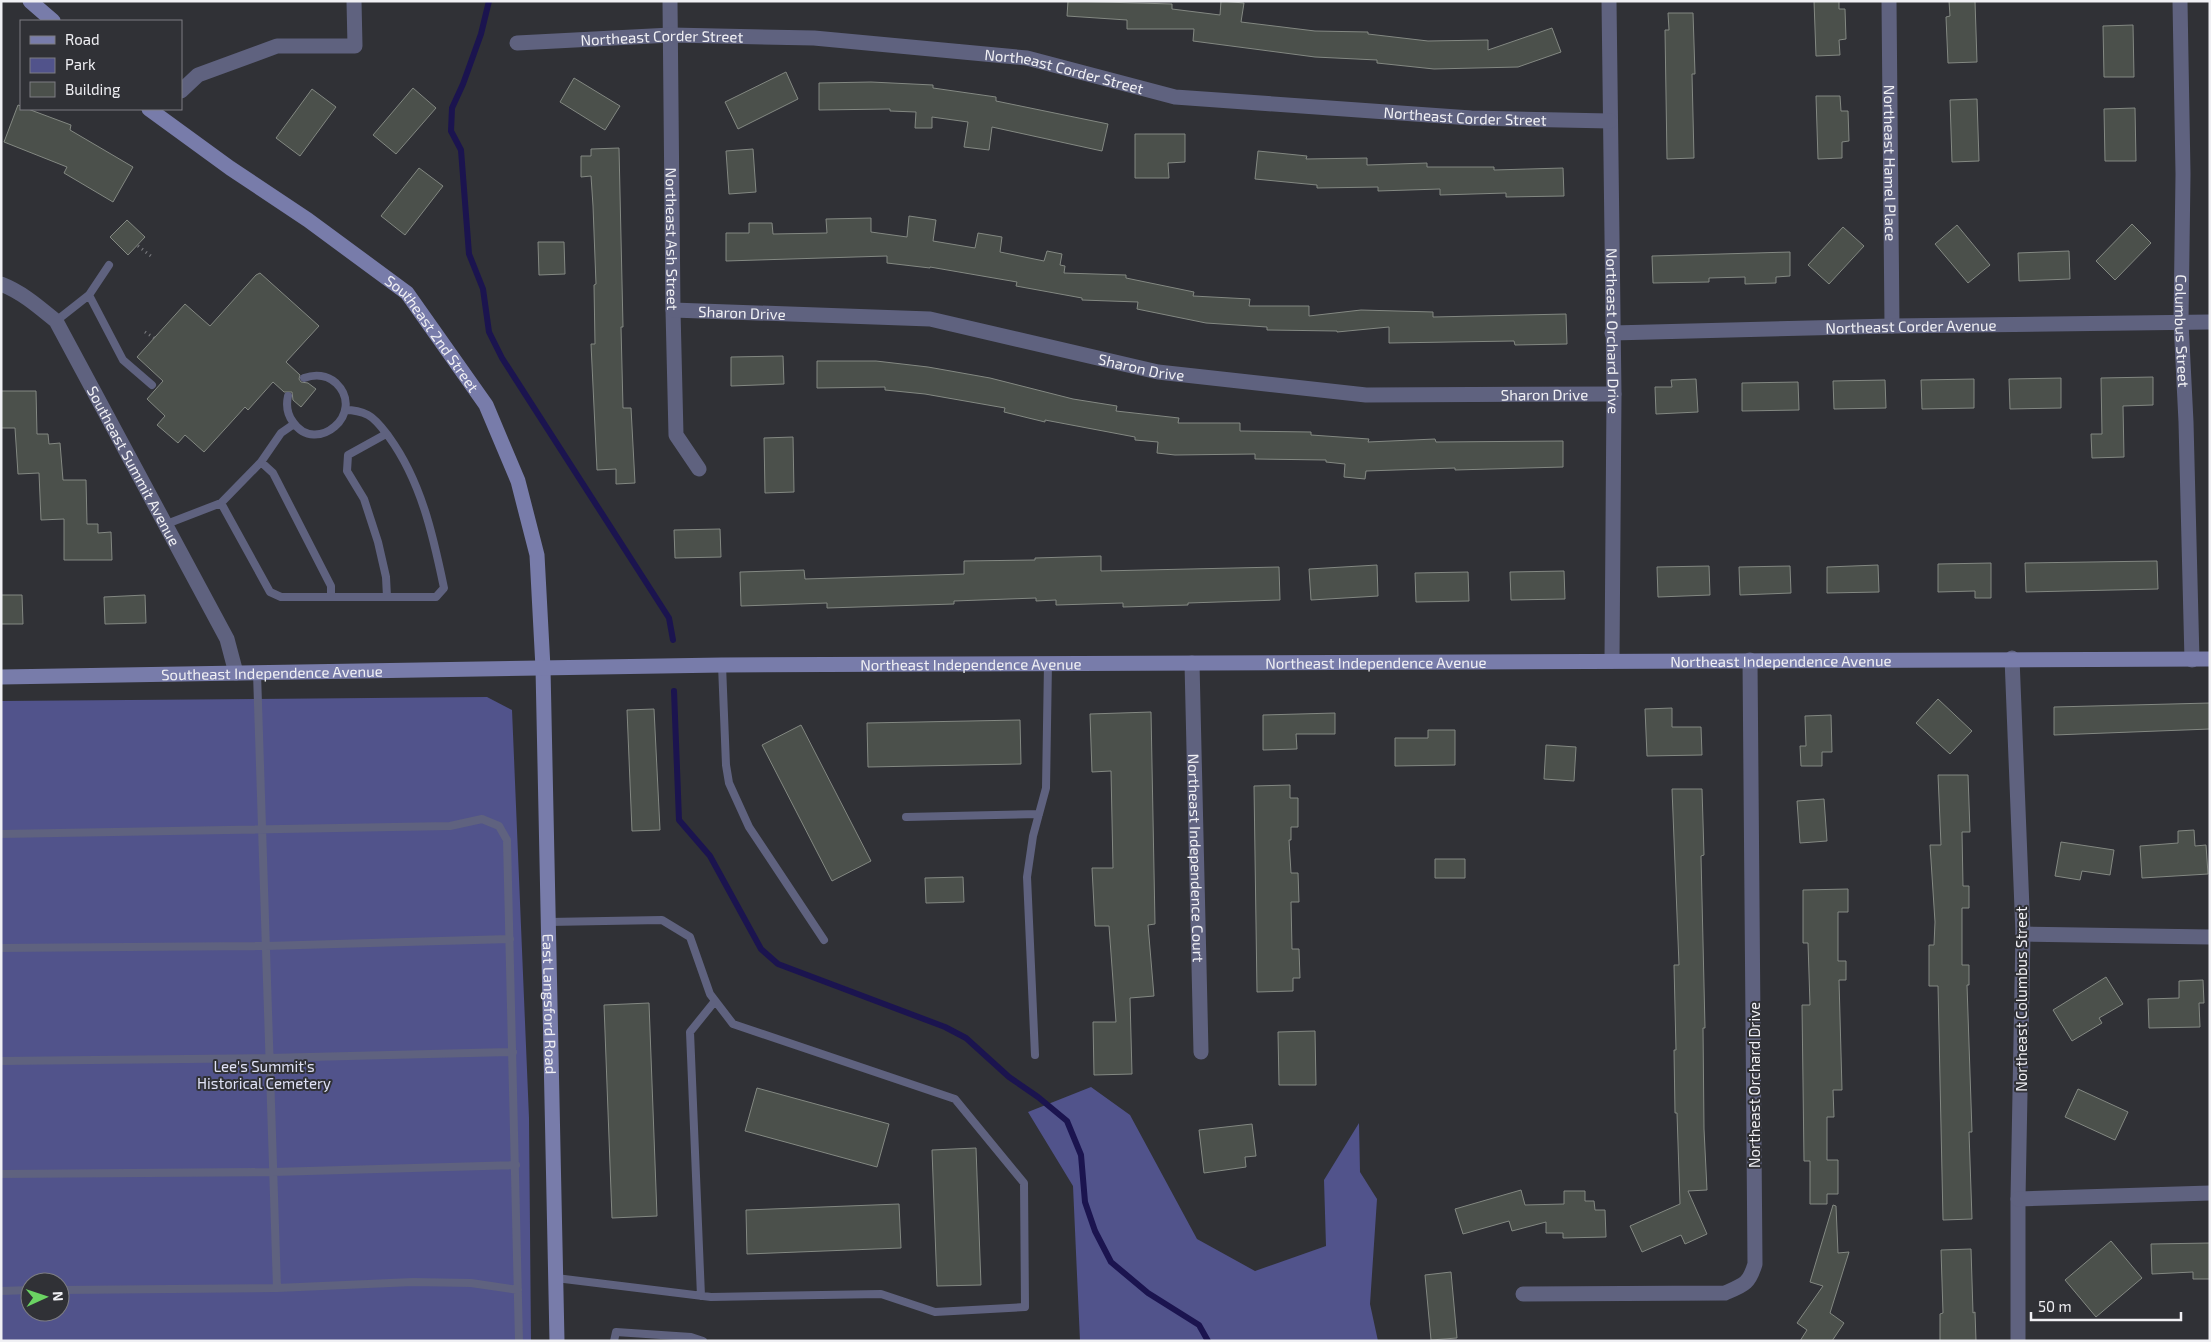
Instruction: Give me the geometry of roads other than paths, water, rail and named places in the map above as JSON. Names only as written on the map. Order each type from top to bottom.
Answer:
[{"type":"street","points":[[30,1],[51,20]]},
{"type":"street","points":[[182,90],[198,75],[277,46],[354,46],[354,1]]},
{"type":"street","name":"Northeast Ash Street","points":[[670,1],[676,435],[699,469]]},
{"type":"street","name":"Northeast Orchard Drive","points":[[1609,1],[1614,394],[1612,661]]},
{"type":"street","name":"Northeast Hamel Place","points":[[1889,1],[1892,326]]},
{"type":"street","name":"Columbus Street","points":[[2180,1],[2181,322],[2186,422],[2192,660]]},
{"type":"street","name":"Northeast Corder Street","points":[[517,42],[671,35],[814,38],[1027,58],[1175,98],[1471,118],[1610,120]]},
{"type":"street","name":"Southeast 2nd Street","points":[[156,111],[230,168],[308,220],[407,293],[486,405],[518,481],[537,555],[543,668]]},
{"type":"street","name":"Southeast Summit Avenue","points":[[1,284],[12,288],[56,321],[227,639],[236,673]]},
{"type":"street","name":"Sharon Drive","points":[[673,310],[930,319],[1158,372],[1366,395],[1614,394]]},
{"type":"street","name":"Northeast Corder Avenue","points":[[1612,333],[1892,326],[2210,322]]},
{"type":"street","name":"Northeast Independence Avenue","points":[[543,668],[1048,663],[2012,658],[2210,659]]},
{"type":"street","name":"Northeast Columbus Street","points":[[2012,658],[2023,934],[2018,1199],[2018,1341]]},
{"type":"street","name":"Northeast Orchard Drive","points":[[1523,1294],[1725,1293],[1739,1287],[1750,1279],[1755,1264],[1755,1254],[1750,660]]},
{"type":"street","name":"Northeast Independence Court","points":[[1192,663],[1201,1052]]},
{"type":"street","name":"Southeast Independence Avenue","points":[[1,677],[543,668]]},
{"type":"street","name":"East Langsford Road","points":[[543,668],[557,1341]]},
{"type":"street","points":[[2023,934],[2210,937]]},
{"type":"street","points":[[2018,1199],[2210,1193]]},
{"type":"lane","points":[[56,321],[89,295],[109,265]]},
{"type":"lane","points":[[89,295],[123,360],[152,385]]},
{"type":"lane","points":[[288,396],[288,413],[294,424],[305,432],[324,433],[340,422],[345,410],[342,390],[333,380],[321,376],[304,378]]},
{"type":"lane","points":[[221,503],[270,592],[281,597],[436,597],[444,588],[434,538],[417,488],[401,454],[370,416],[358,411],[345,410]]},
{"type":"lane","points":[[164,525],[221,503],[261,462],[281,433],[294,424]]},
{"type":"lane","points":[[386,434],[348,454],[347,471],[364,499],[378,542],[386,577],[387,597]]},
{"type":"lane","points":[[261,462],[273,473],[331,586],[331,597]]},
{"type":"lane","points":[[1035,1055],[1027,877],[1033,836],[1046,788],[1048,663]]},
{"type":"lane","points":[[722,665],[726,765],[729,783],[750,827],[824,940]]},
{"type":"lane","points":[[257,673],[277,1288]]},
{"type":"lane","points":[[906,817],[1039,814]]},
{"type":"lane","points":[[1,834],[450,826],[482,820],[498,826],[507,840],[519,1341]]},
{"type":"lane","points":[[548,922],[662,920],[690,937],[710,994],[733,1024],[955,1099],[1024,1183],[1025,1307],[935,1312],[881,1294],[701,1296],[556,1278]]},
{"type":"lane","points":[[1,948],[266,946],[510,939]]},
{"type":"lane","points":[[701,1296],[690,1032],[714,1001]]},
{"type":"lane","points":[[1,1060],[270,1058],[513,1052]]},
{"type":"lane","points":[[1,1174],[273,1172],[516,1165]]},
{"type":"lane","points":[[70,1290],[277,1288],[413,1282],[471,1283],[518,1290]]},
{"type":"lane","points":[[1,1290],[20,1290]]},
{"type":"lane","points":[[614,1341],[616,1332],[691,1337],[703,1341]]},
{"type":"waterway","points":[[489,1],[481,34],[452,108],[451,131],[461,150],[469,254],[483,289],[489,332],[502,358],[669,618],[673,640]]},
{"type":"waterway","points":[[674,691],[679,820],[710,856],[761,949],[778,964],[945,1027],[966,1038],[1009,1077],[1038,1097],[1067,1121],[1081,1155],[1085,1202],[1095,1231],[1111,1262],[1148,1293],[1199,1325],[1208,1341]]},
{"type":"park label","name":"Lee's Summit's Historical Cemetery","points":[[264,1074]]}]
